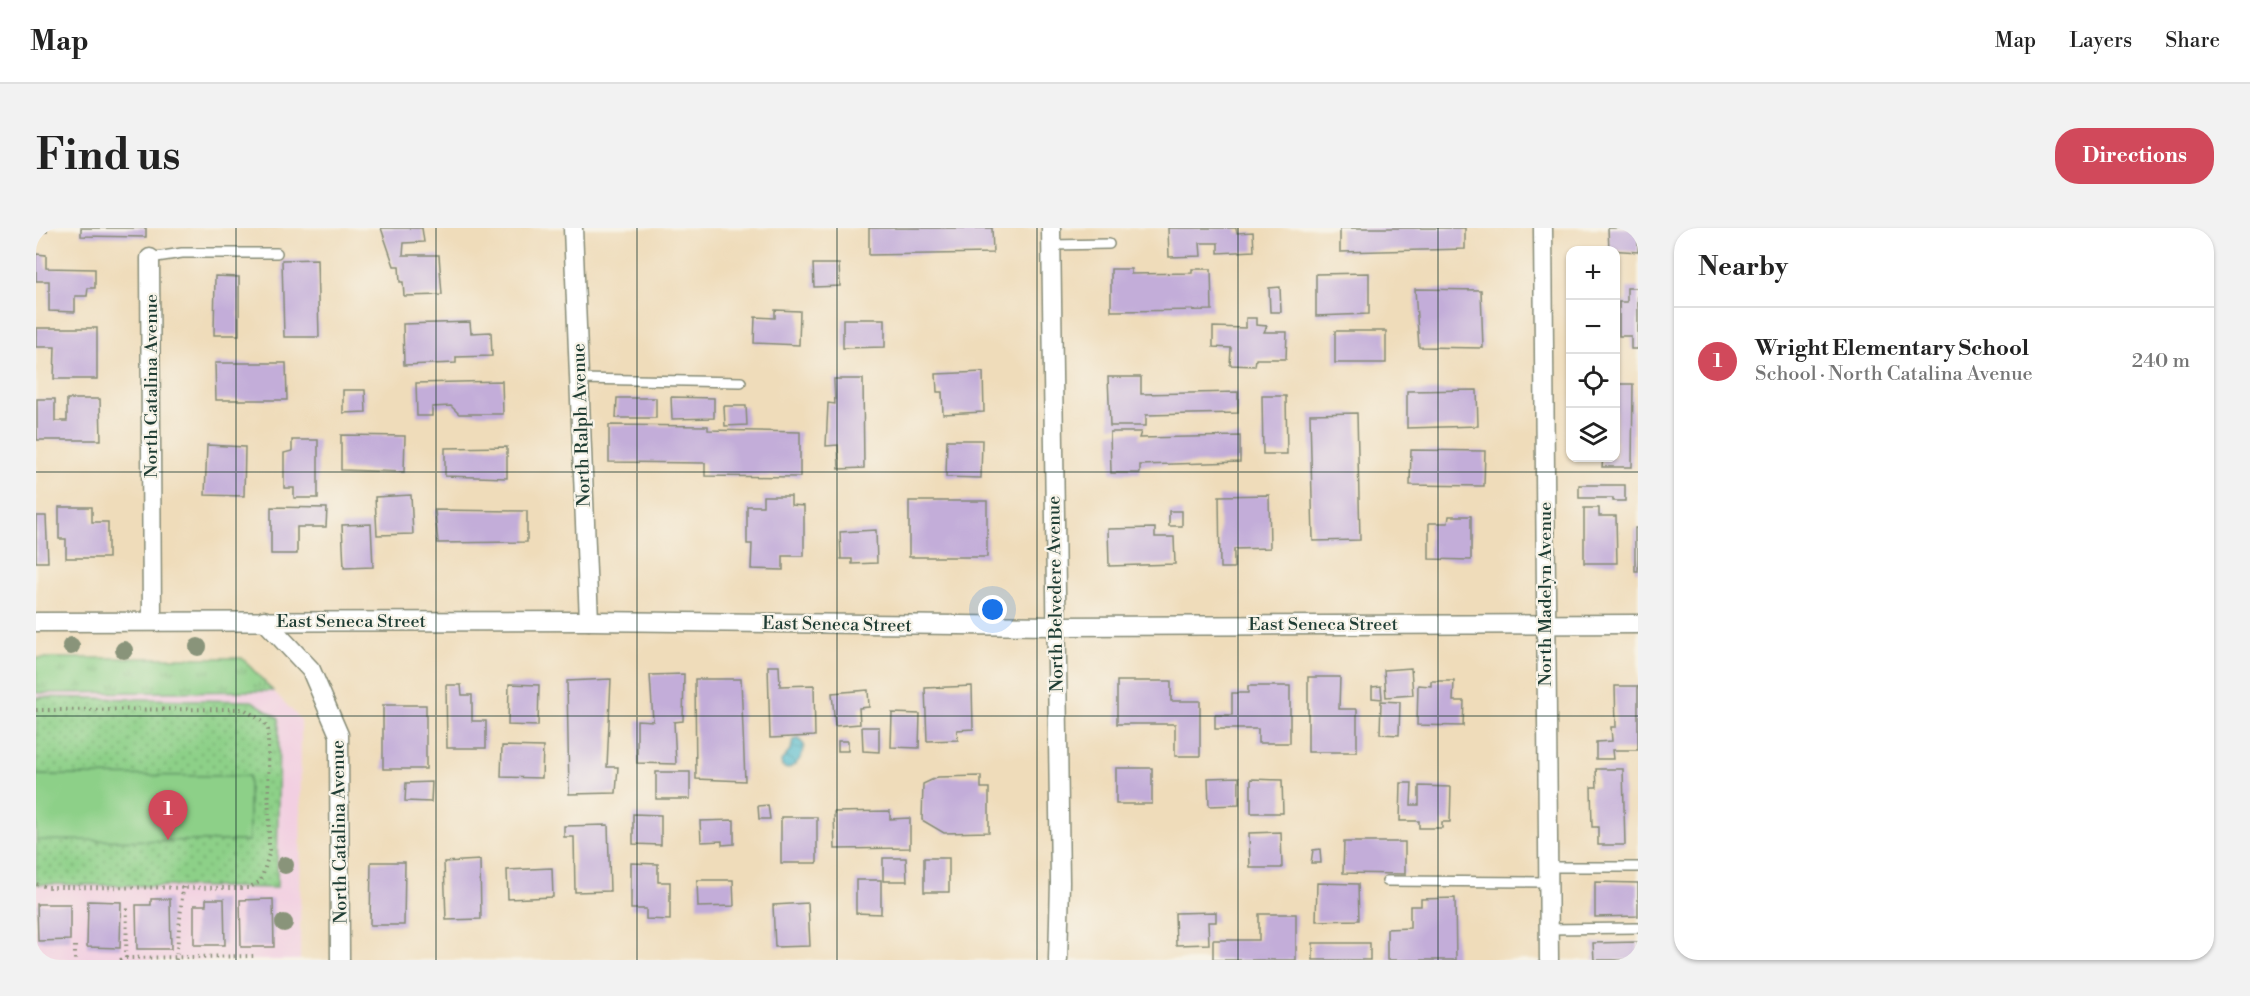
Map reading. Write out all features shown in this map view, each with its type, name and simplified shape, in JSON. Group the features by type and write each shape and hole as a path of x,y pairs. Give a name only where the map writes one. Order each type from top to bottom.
{"street":[{"name":"North Ralph Avenue","path":"573,228 589,621"},
{"name":"North Madelyn Avenue","path":"1543,228 1549,960"},
{"name":"North Belvedere Avenue","path":"1051,236 1060,882 1058,960"},
{"name":"North Catalina Avenue","path":"150,258 152,621"},
{"name":"North Catalina Avenue","path":"264,620 311,670 339,735 340,960"},
{"name":"East Seneca Street","path":"36,622 589,621 1056,626 1638,624"}],"lane":[{"path":"1051,236 1109,244"},
{"path":"150,258 182,253 277,253"},
{"path":"579,379 741,382"},
{"path":"1387,881 1547,874 1638,867"},
{"path":"1548,929 1638,928"}],"path":[{"path":"36,710 244,709 265,723 268,730 269,854 261,881 248,888 48,887 36,884"},
{"path":"176,959 183,887"},
{"path":"126,958 127,905"},
{"path":"75,946 75,960"},
{"path":"120,960 126,958 254,957"}],"shaded area":[{"path":"36,658 242,658 301,720 300,960 36,960"}],"green space":[{"path":"36,658 242,658 273,691 36,693"},
{"path":"36,697 252,701 279,718 277,888 36,884"},
{"path":"36,775 249,776 249,841 36,840"}],"water":[{"path":"799,739 804,745 799,760 787,769 782,767 781,761 791,750 793,740"}],"building":[{"path":"36,228 47,228 47,232 36,232"},
{"path":"81,228 146,228 146,237 81,236"},
{"path":"381,228 422,228 424,242 404,243 403,255 439,255 442,295 404,296 399,266 394,266"},
{"path":"869,228 992,228 993,253 869,255"},
{"path":"1168,228 1236,228 1237,233 1253,232 1254,251 1218,253 1218,243 1200,243 1201,256 1169,257"},
{"path":"1340,228 1465,228 1465,249 1340,252"},
{"path":"1608,228 1638,228 1638,252 1620,251 1620,246 1609,246"},
{"path":"36,254 46,255 46,268 95,269 95,288 88,288 87,296 75,296 75,312 49,311 49,281 36,281"},
{"path":"317,259 319,337 284,337 282,260"},
{"path":"813,264 839,264 840,286 814,287"},
{"path":"1111,269 1131,269 1131,274 1192,273 1192,269 1211,269 1212,310 1111,311"},
{"path":"1369,273 1369,314 1316,316 1316,274"},
{"path":"215,276 239,277 239,335 214,335"},
{"path":"1280,287 1281,312 1270,312 1269,288"},
{"path":"1627,288 1638,288 1638,349 1631,349 1631,336 1620,336 1620,302 1627,302"},
{"path":"1415,289 1481,290 1483,348 1419,347"},
{"path":"775,310 800,311 799,345 754,343 755,317 775,318"},
{"path":"1246,318 1256,318 1256,325 1267,326 1264,332 1287,332 1286,359 1256,359 1255,366 1230,365 1231,348 1213,347 1213,327 1246,328"},
{"path":"843,319 885,319 885,347 843,348"},
{"path":"470,322 471,333 491,332 492,356 456,357 456,363 404,365 403,324"},
{"path":"36,328 97,328 97,379 54,379 55,347 36,347"},
{"path":"1335,331 1386,331 1386,363 1335,363"},
{"path":"215,363 286,363 287,400 216,400"},
{"path":"983,372 984,412 943,414 942,392 937,392 936,374"},
{"path":"1108,377 1141,377 1141,394 1238,392 1238,413 1146,415 1146,426 1110,426"},
{"path":"834,379 863,379 864,468 839,469 838,445 826,446 828,403 835,404"},
{"path":"502,381 503,414 459,414 451,406 432,407 432,416 417,416 416,383"},
{"path":"1620,384 1633,384 1632,467 1602,467 1603,462 1620,462"},
{"path":"343,390 365,390 366,412 343,413"},
{"path":"1477,390 1478,426 1407,428 1407,391"},
{"path":"1262,396 1286,396 1287,454 1263,454"},
{"path":"671,397 714,398 714,418 672,419"},
{"path":"617,398 656,398 656,418 616,418"},
{"path":"37,399 55,399 55,421 67,421 67,399 100,399 101,440 37,440"},
{"path":"724,406 746,406 747,425 725,426"},
{"path":"1357,413 1360,540 1313,541 1310,414"},
{"path":"609,425 708,426 708,430 800,432 800,477 705,476 705,463 609,462"},
{"path":"1110,432 1141,432 1139,438 1240,436 1240,462 1140,465 1140,473 1111,473"},
{"path":"341,435 405,436 404,472 341,470"},
{"path":"292,440 318,440 318,498 294,498 294,488 284,488 284,453 292,451"},
{"path":"947,440 982,440 981,478 946,477"},
{"path":"207,445 245,447 244,496 205,495"},
{"path":"507,447 507,478 445,476 445,448"},
{"path":"1411,450 1485,451 1484,486 1410,485"},
{"path":"1579,485 1625,485 1625,501 1613,501 1613,498 1579,498"},
{"path":"411,495 413,534 377,535 375,497"},
{"path":"1269,495 1270,548 1234,549 1234,568 1220,568 1219,496"},
{"path":"763,496 791,496 791,505 804,506 804,556 783,556 783,570 751,569 752,544 747,544 747,506 763,506"},
{"path":"909,501 987,501 987,557 909,557"},
{"path":"59,507 92,507 92,522 108,522 108,558 66,558 66,539 59,539"},
{"path":"271,507 327,508 326,527 297,527 297,554 271,554"},
{"path":"1584,508 1599,508 1599,516 1616,516 1617,563 1584,563"},
{"path":"435,510 527,511 527,542 438,543"},
{"path":"1169,511 1182,511 1182,526 1169,526"},
{"path":"36,516 46,516 48,562 36,562"},
{"path":"1449,516 1471,516 1471,560 1429,559 1429,523 1448,523"},
{"path":"371,524 373,567 344,568 342,525"},
{"path":"1155,528 1155,537 1174,537 1175,564 1109,566 1108,529"},
{"path":"1635,528 1638,528 1638,571 1635,571"},
{"path":"876,530 877,563 852,564 852,559 841,559 840,532"},
{"path":"768,666 779,666 780,686 814,685 815,736 770,738"},
{"path":"1411,668 1413,695 1386,697 1384,670"},
{"path":"684,674 683,721 674,722 676,764 637,763 637,720 653,721 650,675"},
{"path":"1308,677 1340,677 1339,709 1357,709 1357,752 1308,752"},
{"path":"611,679 607,767 618,767 616,793 569,794 567,681"},
{"path":"695,679 741,679 745,781 696,779"},
{"path":"1117,681 1171,681 1171,701 1200,701 1200,756 1175,756 1175,724 1117,724"},
{"path":"1431,681 1454,681 1453,701 1464,701 1463,726 1417,725 1418,685 1431,686"},
{"path":"509,684 539,685 538,726 508,725"},
{"path":"446,685 461,685 462,695 472,695 472,721 486,721 486,748 447,748"},
{"path":"972,686 973,729 957,730 958,740 927,741 925,688"},
{"path":"1248,686 1290,686 1290,743 1258,743 1258,729 1215,729 1215,715 1232,715 1232,693 1248,693"},
{"path":"1381,686 1382,699 1372,698 1372,687"},
{"path":"1615,686 1638,686 1638,750 1613,750 1614,759 1596,759 1596,742 1612,741 1611,727 1616,727"},
{"path":"868,690 869,707 859,708 860,724 835,726 832,693"},
{"path":"1381,701 1400,702 1399,735 1380,734"},
{"path":"383,705 426,705 426,769 383,769"},
{"path":"892,713 920,714 919,748 891,747"},
{"path":"862,727 879,727 879,752 863,751"},
{"path":"838,741 848,741 848,751 838,751"},
{"path":"502,746 543,747 542,778 501,777"},
{"path":"1116,768 1152,768 1152,804 1116,804"},
{"path":"1596,769 1623,769 1625,845 1598,845 1598,827 1592,827 1591,787 1597,787"},
{"path":"656,772 690,772 690,799 656,799"},
{"path":"981,776 981,788 989,788 989,832 944,833 922,820 923,784 938,777"},
{"path":"1239,777 1239,805 1209,806 1208,778"},
{"path":"1251,779 1282,780 1283,813 1251,813"},
{"path":"432,782 431,802 405,801 406,783"},
{"path":"1401,783 1412,783 1411,805 1419,805 1419,786 1451,787 1450,822 1442,822 1442,828 1419,828 1419,821 1400,821"},
{"path":"768,805 770,819 759,819 758,806"},
{"path":"890,811 890,819 910,818 910,848 835,849 834,812"},
{"path":"633,814 661,815 661,845 633,844"},
{"path":"781,817 817,817 817,863 781,863"},
{"path":"734,820 734,844 722,845 722,841 701,842 700,821"},
{"path":"608,825 610,891 575,892 574,837 564,837 564,826"},
{"path":"1281,832 1282,868 1250,868 1249,833"},
{"path":"1344,842 1405,842 1405,874 1343,873"},
{"path":"1320,849 1321,863 1311,863 1313,850"},
{"path":"883,858 906,858 907,881 883,881"},
{"path":"924,858 949,858 949,892 924,892"},
{"path":"480,860 481,919 446,920 444,862"},
{"path":"371,862 405,862 404,925 370,925"},
{"path":"631,863 658,864 658,882 670,882 670,920 646,919 646,909 631,909"},
{"path":"552,868 553,897 508,899 507,870"},
{"path":"697,880 733,880 734,906 698,907"},
{"path":"856,880 881,880 881,914 856,913"},
{"path":"1595,882 1638,883 1638,916 1595,917"},
{"path":"1317,883 1358,884 1359,920 1316,921"},
{"path":"1455,898 1456,960 1387,960 1387,929 1410,928 1410,906 1421,906 1421,899"},
{"path":"151,899 170,899 171,949 137,949 136,905 151,905"},
{"path":"206,899 224,899 225,945 194,945 194,905 206,905"},
{"path":"273,899 274,947 241,947 240,900"},
{"path":"88,901 121,902 120,948 87,947"},
{"path":"808,903 810,946 775,947 773,905"},
{"path":"37,904 70,904 70,940 38,941"},
{"path":"1216,912 1216,922 1208,922 1209,944 1176,945 1175,913"},
{"path":"1259,914 1296,914 1296,960 1213,960 1213,940 1259,940"},
{"path":"1638,942 1638,960 1594,960 1593,943"},
{"path":"1313,943 1370,943 1370,960 1313,960"}],"place":[{"name":"Wright Elementary School","path":"168,840"}]}
